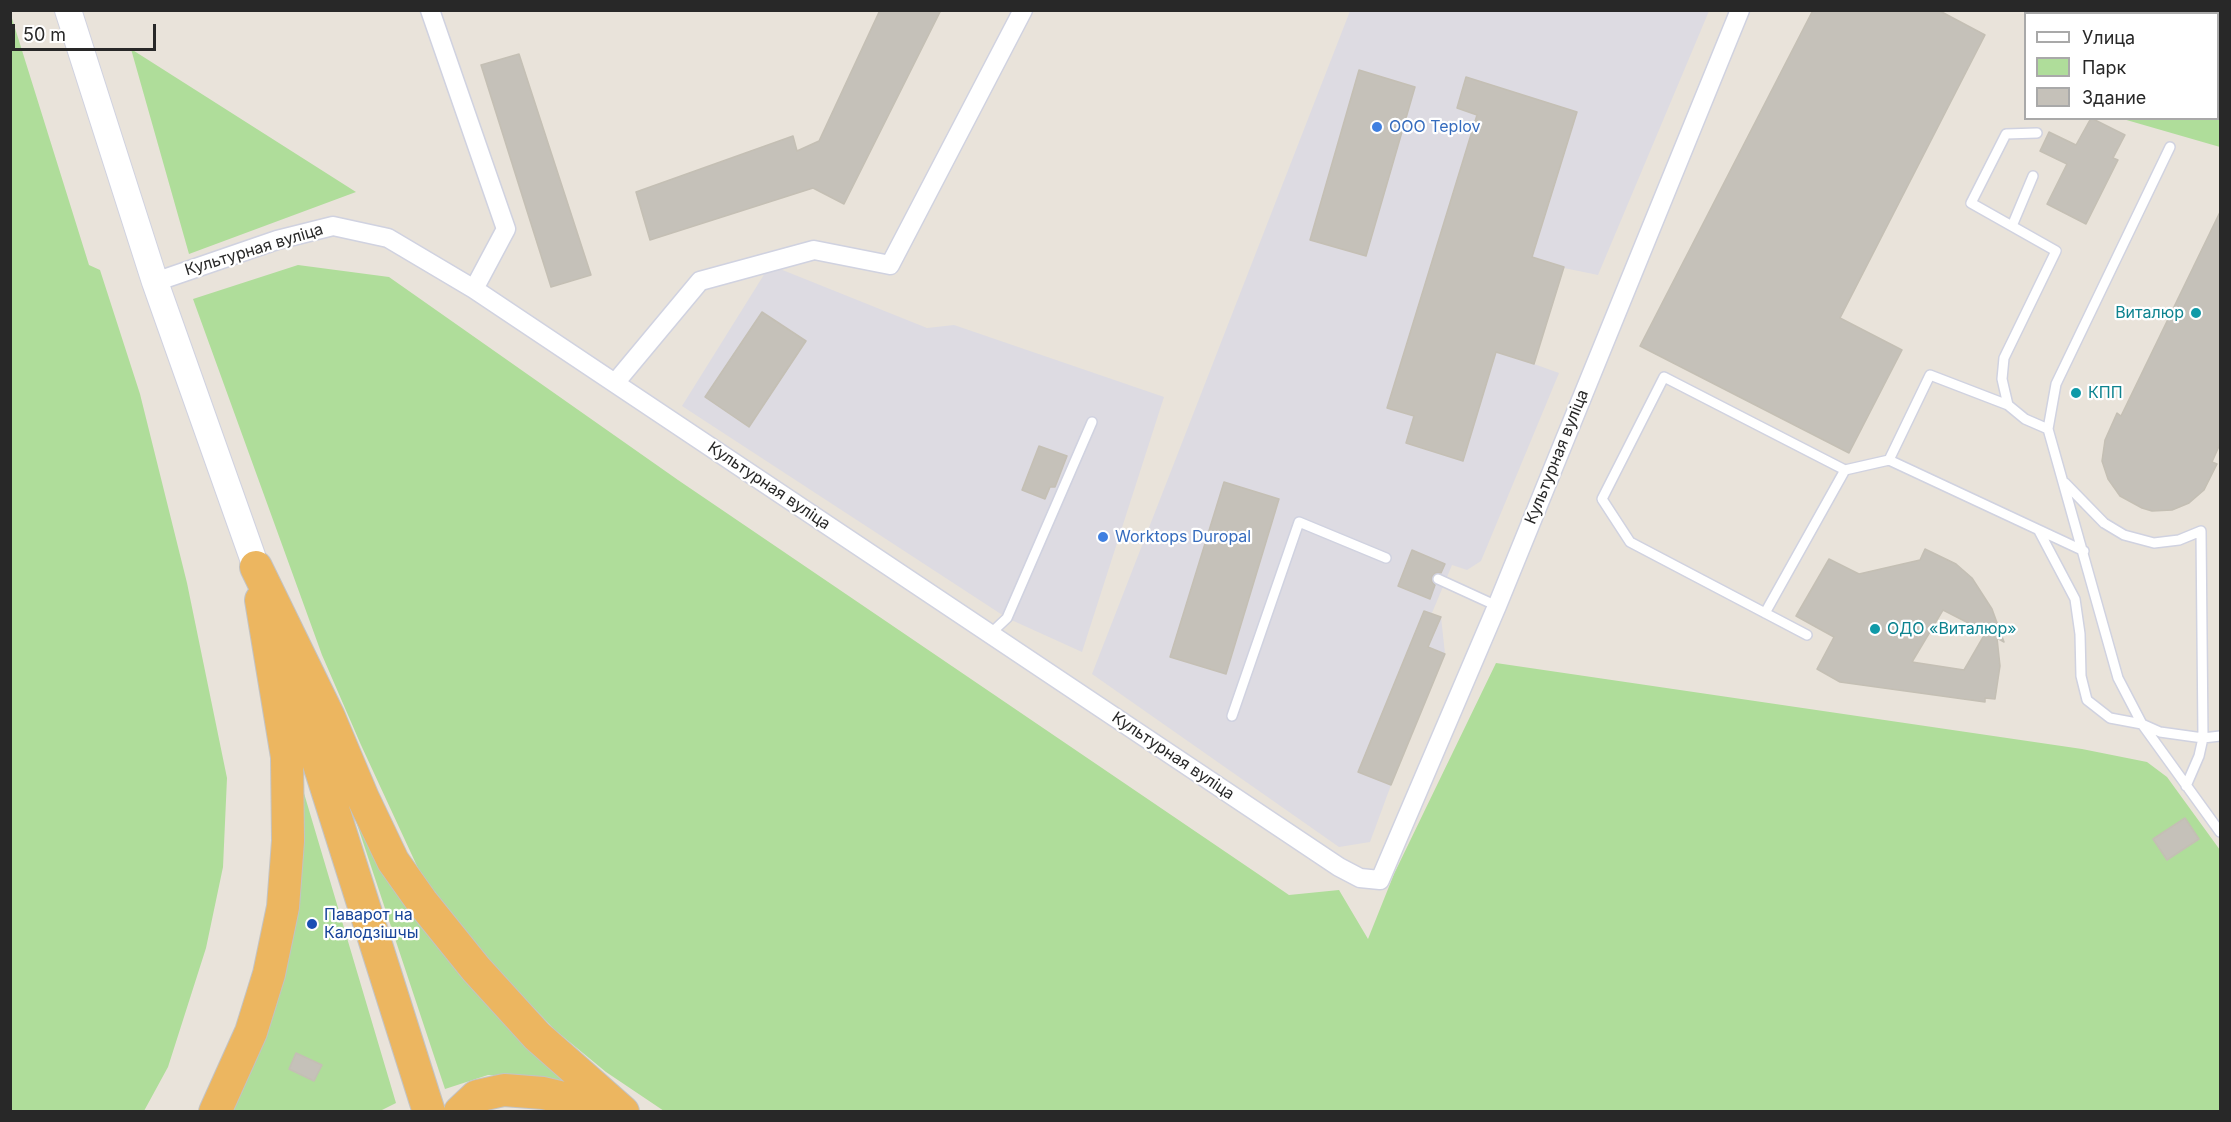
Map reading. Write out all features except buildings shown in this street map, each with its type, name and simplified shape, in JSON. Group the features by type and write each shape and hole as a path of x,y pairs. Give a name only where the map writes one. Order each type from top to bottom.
{"highway":[{"path":"215,1112 251,1032 269,974 283,907 288,841 287,757 256,567"},
{"path":"256,567 429,1112"},
{"path":"256,567 329,717 363,798 393,861 422,902 476,969 537,1036 623,1112"},
{"path":"460,1112 477,1096 504,1090 543,1093 589,1104 607,1112"}],"main road":[{"path":"68,10 155,282 256,567"}],"street":[{"path":"430,10 506,229 474,289"},
{"path":"615,383 700,281 814,250 890,265 1023,10"},
{"name":"Культурная вуліца","path":"155,282 277,240 333,226 388,238 474,289 1339,867 1360,878 1380,880 1497,606 1740,10"}],"lane":[{"path":"2008,405 2002,379 2004,358 2056,251 1971,203 2006,134 2037,133"},
{"path":"2170,147 2056,384 2048,429 2084,550 2118,678 2142,724 2220,832"},
{"path":"2012,226 2033,176"},
{"path":"1889,460 1930,375 2008,405 2025,419 2048,429"},
{"path":"1807,635 1630,542 1602,499 1664,377 1845,470 1889,460 2084,550"},
{"path":"990,634 1007,618 1092,422"},
{"path":"1765,613 1845,470"},
{"path":"2061,479 2104,523 2124,535 2154,543 2179,540 2201,531 2203,738 2199,756 2186,786"},
{"path":"1232,716 1299,522 1386,558"},
{"path":"2039,531 2075,599 2080,634 2081,675 2087,700 2110,718 2142,724 2160,732 2203,738 2220,736"},
{"path":"1438,579 1497,606"}],"shaded area":[{"path":"1350,11 1709,11 1598,275 1564,268 1534,364 1559,373 1481,561 1467,570 1452,565 1432,613 1441,617 1445,654 1370,842 1339,847 1092,674"},
{"path":"770,265 927,328 954,325 1164,397 1082,652 1007,618 682,406"}],"green space":[{"path":"2220,11 2220,147 2126,120 2219,120 2219,12 2061,12"},
{"path":"10,12 89,265 100,270 140,394 187,583 227,778 223,867 206,948 168,1067 144,1111 11,1111"},
{"path":"131,49 356,192 189,254"},
{"path":"298,265 389,277 678,480 1289,895 1339,890 1368,939 1394,874 1496,663 2082,749 2147,762 2167,777 2220,850 2220,1111 664,1111 606,1072 555,1030 506,979 423,879 322,655 193,299"},
{"path":"298,773 396,1103 380,1111 228,1112"},
{"path":"347,794 583,1091 535,1078 488,1075 445,1089"}],"place":[{"name":"OOO Teplov","path":"1377,127"},
{"name":"Виталюр","path":"2196,313"},
{"name":"КПП","path":"2076,393"},
{"name":"Worktops Duropal","path":"1103,537"},
{"name":"ОДО «Виталюр»","path":"1875,629"},
{"name":"Паварот на Калодзішчы","path":"312,924"}]}
